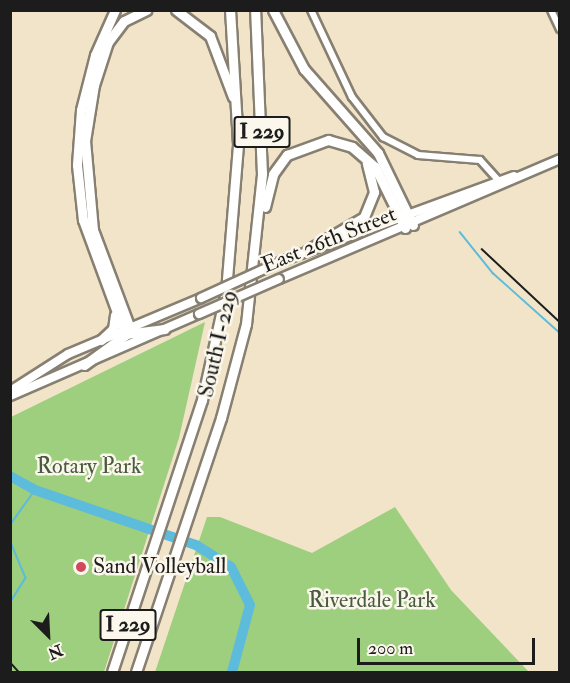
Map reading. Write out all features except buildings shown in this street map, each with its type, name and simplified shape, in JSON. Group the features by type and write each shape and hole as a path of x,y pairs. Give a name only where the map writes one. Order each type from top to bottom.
{"highway":[{"path":"115,10 85,91 77,157 87,236 113,307 128,330"},
{"path":"128,330 93,230 85,141 90,103 108,42 124,21 147,10"},
{"path":"176,10 201,26 220,55 233,98 238,144"},
{"name":"South I-229","path":"112,672 174,488 220,325 233,244 238,144 230,10"},
{"name":"South I-229","path":"136,672 242,345 255,253 262,174 255,10"},
{"path":"273,10 304,69 378,153 409,226"},
{"path":"255,253 273,174 287,155 321,140 359,151 380,174 404,215"},
{"path":"308,250 350,229 367,213 374,182 359,151"},
{"path":"101,340 113,330 113,307"},
{"path":"84,365 128,330 165,329"}],"main road":[{"name":"East 26th Street","path":"10,396 560,159"},
{"name":"East 26th Street","path":"10,391 101,340 282,261 404,215 501,183"}],"street":[{"path":"311,10 352,97 383,137 418,155 480,160 501,183"},
{"path":"551,10 560,29"}],"green space":[{"name":"Rotary Park","path":"205,322 179,438 104,672 11,672 11,417"},
{"name":"Riverdale Park","path":"395,507 451,590 529,672 155,672 207,517 220,517 312,553"}],"waterway":[{"path":"460,232 493,273 560,333"},
{"path":"10,476 35,490 196,545 231,567 250,605 232,672"},
{"path":"10,525 35,490"},
{"path":"10,540 26,578 10,604"}],"railway":[{"path":"482,249 560,322"},
{"path":"10,662 19,672"}],"place":[{"name":"Sand Volleyball","path":"81,567"}]}
